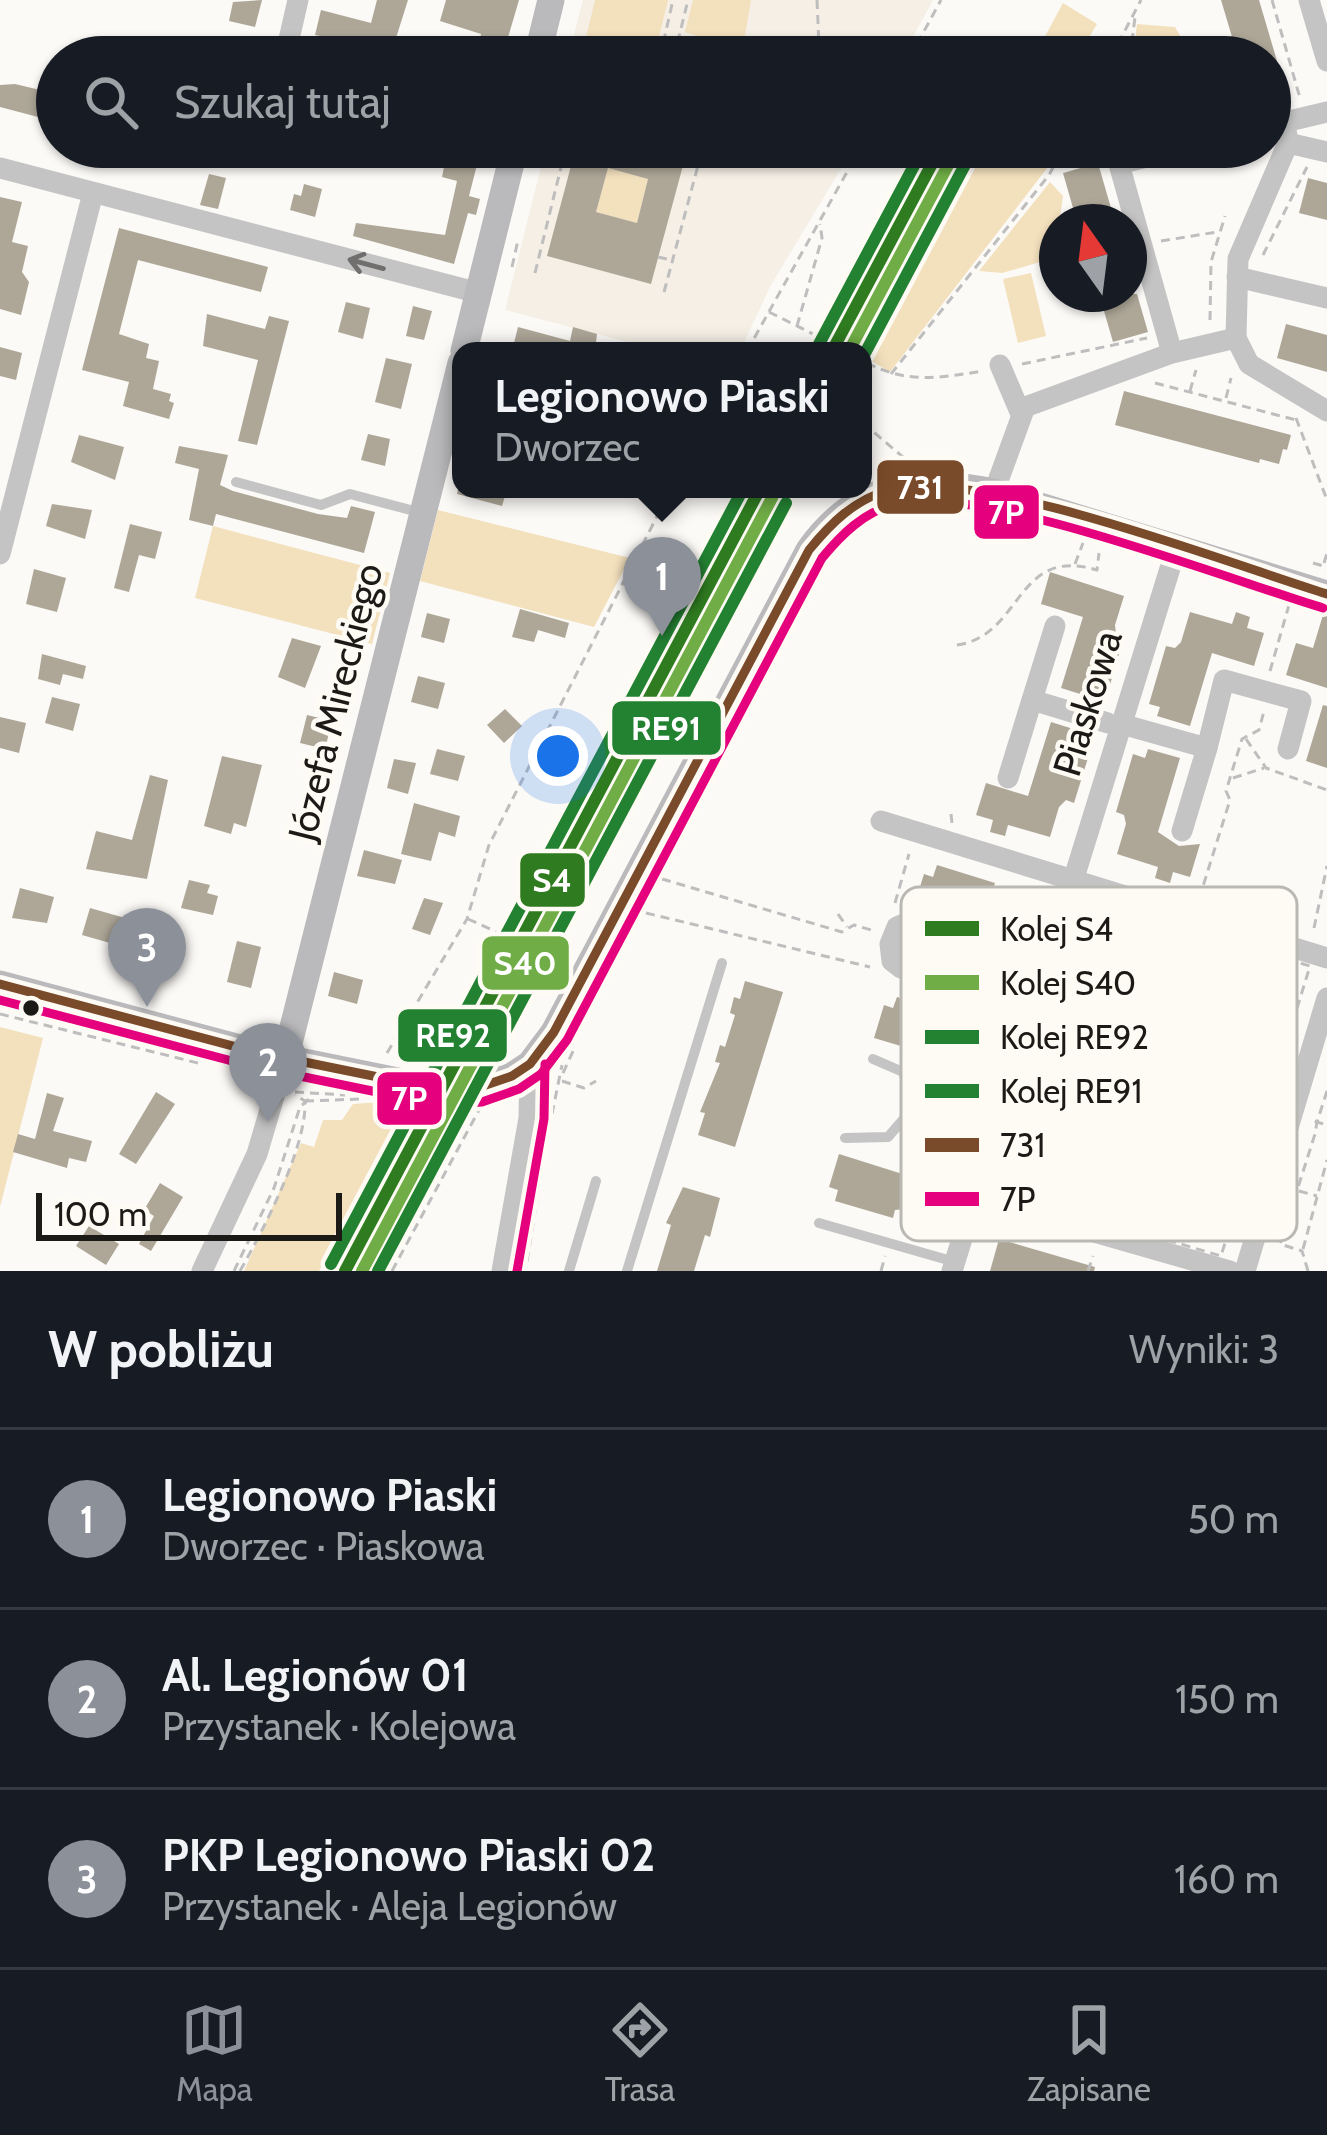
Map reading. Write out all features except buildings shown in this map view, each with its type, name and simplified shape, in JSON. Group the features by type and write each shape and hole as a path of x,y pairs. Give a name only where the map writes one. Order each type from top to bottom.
{"street":[{"path":"289,36 298,0"},
{"path":"542,36 551,0"},
{"path":"1309,0 1327,62"},
{"path":"1295,123 1319,155"},
{"path":"466,342 510,168"},
{"path":"1120,168 1172,353"},
{"path":"1275,168 1241,246 1248,274 1236,338 1258,372 1327,411"},
{"path":"0,169 479,293"},
{"path":"0,554 93,193"},
{"path":"1248,274 1327,298"},
{"path":"1020,412 1172,353 1236,338"},
{"path":"994,492 1020,412 1000,364"},
{"name":"Józefa Mireckiego","path":"285,1059 452,399"},
{"path":"872,497 912,483 938,481 994,492 1076,525 1327,594"},
{"path":"0,985 285,1059 442,1090 496,1083 530,1064 635,907 822,531 870,498"},
{"name":"Piaskowa","path":"1071,887 1176,549"},
{"path":"1008,778 1055,626"},
{"path":"1182,831 1224,680 1301,701 1288,749"},
{"path":"1032,700 1108,723"},
{"name":"Piaskowa","path":"1132,727 1207,748"},
{"path":"880,821 1096,887"},
{"path":"901,928 890,956 901,968"},
{"path":"1297,949 1327,958"},
{"path":"1297,1098 1327,998"},
{"path":"202,1271 257,1154 285,1059"},
{"path":"502,1271 529,1118 530,1064"},
{"path":"1126,1241 1230,1271"},
{"path":"1245,1271 1254,1241"}],"lane":[{"path":"236,482 321,505 347,494 423,513"},
{"path":"627,1271 722,963"},
{"path":"873,1059 901,1071"},
{"path":"845,1138 888,1137 901,1122"},
{"path":"569,1271 596,1181"},
{"path":"819,1223 954,1266"}],"path":[{"path":"679,36 688,0"},
{"path":"817,0 819,36"},
{"path":"921,36 940,0"},
{"path":"1122,36 1141,0"},
{"path":"1272,0 1279,36"},
{"path":"665,36 672,3 685,10"},
{"path":"1133,36 1136,10"},
{"path":"1248,274 1319,155"},
{"path":"535,273 561,168"},
{"path":"664,292 697,168"},
{"path":"752,342 849,168"},
{"path":"890,375 1053,168"},
{"path":"1203,336 1210,320 1209,274 1226,216"},
{"path":"797,326 822,238 819,222"},
{"path":"1147,244 1219,232"},
{"path":"658,257 672,261"},
{"path":"769,313 829,342"},
{"path":"1190,391 1200,358"},
{"path":"1225,400 1234,367"},
{"path":"1146,385 1158,382 1296,420"},
{"path":"1292,407 1327,500"},
{"path":"380,1066 467,919 489,845 666,498"},
{"path":"574,957 533,959 503,944 737,498"},
{"path":"1075,563 1086,535 1076,525"},
{"path":"957,645 979,642 1047,568 1075,563 1097,570 1101,539"},
{"path":"1298,559 1327,567"},
{"path":"1203,887 1230,800 1226,791 1242,740 1258,730 1291,598"},
{"path":"1230,778 1266,768"},
{"path":"653,876 842,932 854,925 897,929 892,914 912,844"},
{"path":"662,879 635,907 874,968"},
{"path":"838,914 848,928"},
{"path":"467,919 508,937"},
{"path":"1297,962 1310,966 1297,1008"},
{"path":"0,1014 215,1068"},
{"path":"577,1043 560,1080 584,1088 596,1081"},
{"path":"392,1271 496,1083"},
{"path":"1317,1196 1297,1191 1327,1091"},
{"path":"234,1271 274,1188 300,1106 312,1096"},
{"path":"1317,1122 1327,1125"},
{"path":"1308,1271 1302,1251 1327,1160"},
{"path":"1170,1241 1221,1256 1226,1241"},
{"path":"1281,1241 1302,1251"},
{"path":"1088,1271 1096,1245"}],"shaded area":[{"path":"583,0 933,0 913,36 574,36"},
{"path":"595,0 668,0 659,36 586,36"},
{"path":"693,0 751,0 745,36 685,32"},
{"path":"1063,3 1097,24 1090,36 1045,36"},
{"path":"1137,24 1175,27 1180,36 1136,36"},
{"path":"541,168 841,168 771,285 744,342 628,342 505,310"},
{"path":"608,168 648,179 637,223 596,212"},
{"path":"973,168 1047,168 890,372 872,361 872,352"},
{"path":"1050,182 1063,196 1062,204 1039,204 1039,262 1002,273 979,271"},
{"path":"1031,273 1046,336 1018,343 1003,279"},
{"path":"438,510 630,558 594,627 420,581"},
{"path":"213,526 390,573 372,644 195,598"},
{"path":"0,1027 43,1038 0,1207"},
{"path":"396,1101 407,1106 319,1271 244,1271 301,1143 314,1147 323,1120 342,1120 353,1104"}],"rail line":[{"name":"RE92","path":"820,342 913,168"},
{"name":"S4","path":"837,342 930,168"},
{"name":"S40","path":"854,342 947,168"},
{"name":"RE91","path":"871,342 963,168"},
{"name":"RE92","path":"331,1264 738,498"},
{"name":"S4","path":"345,1271 755,498"},
{"name":"S40","path":"362,1271 772,498"},
{"name":"RE91","path":"378,1271 786,503"}],"transit line":[{"name":"731","path":"872,497 889,490 929,486 1041,504 1327,594"},
{"name":"731","path":"0,984 255,1052 442,1090 480,1087 512,1076 530,1064 554,1032 809,550 835,522 870,498"},
{"name":"7P","path":"0,1000 251,1066 440,1105 482,1102 519,1089 541,1074 567,1040 822,558 872,513 894,504 932,501 983,507 1105,537 1323,608"},
{"name":"7P","path":"517,1271 544,1119 545,1064"}],"place":[{"name":"Legionowo Piaski","path":"662,636"},
{"name":"PKP Legionowo Piaski 02","path":"147,1007"},
{"name":"Al. Legionów 01","path":"268,1122"}]}
